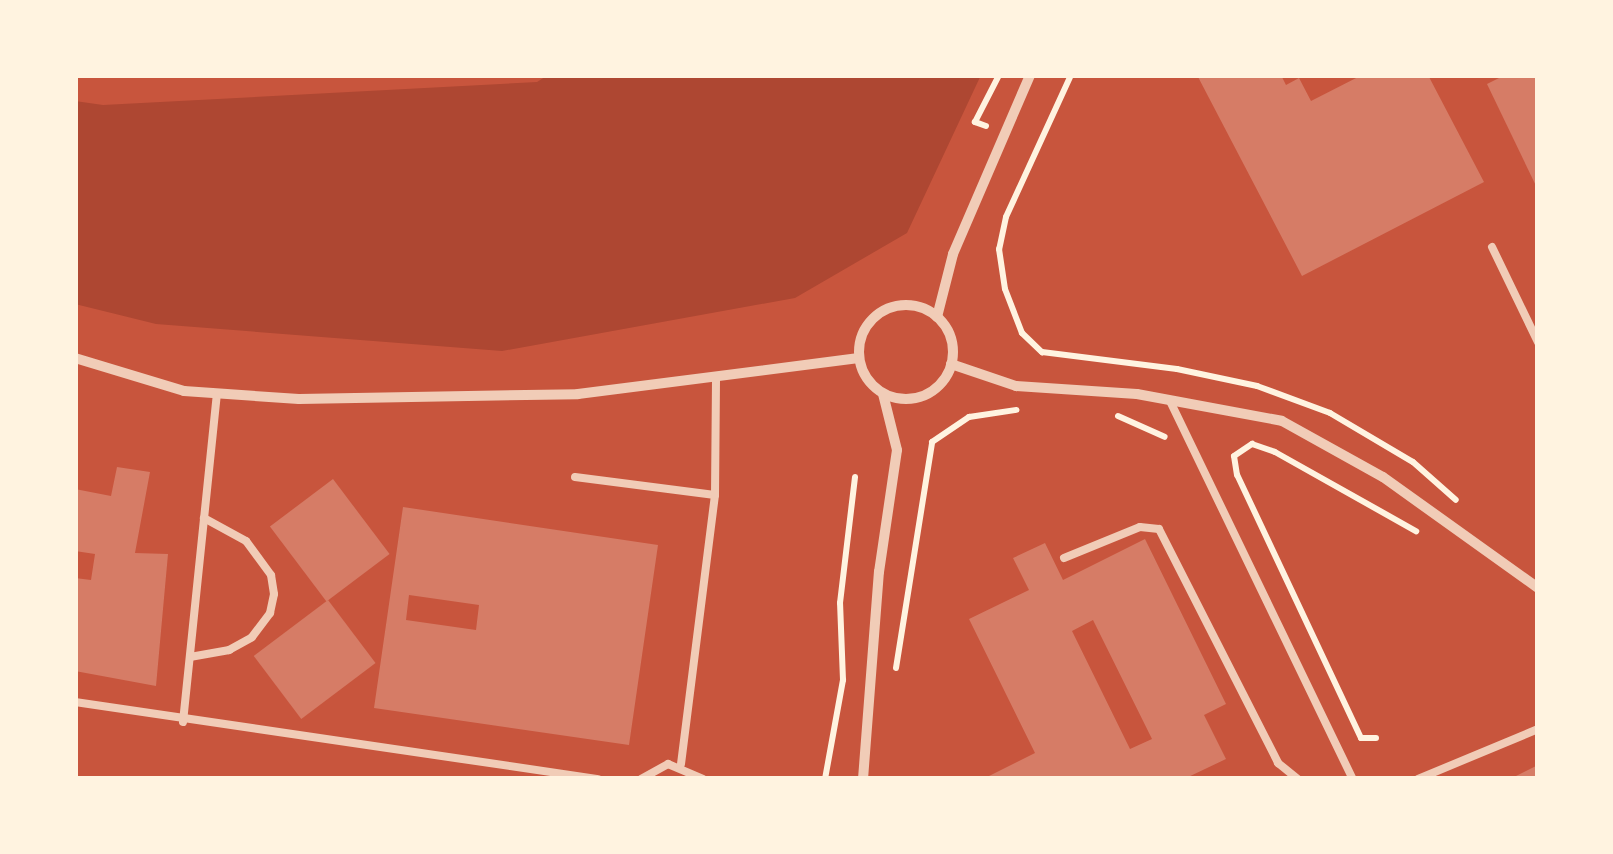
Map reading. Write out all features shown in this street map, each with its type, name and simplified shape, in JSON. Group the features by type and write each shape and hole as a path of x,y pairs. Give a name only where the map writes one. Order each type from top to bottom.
{"street":[{"path":"937,317 953,254 1030,75"},
{"path":"863,779 870,682 897,450 883,394 859,358 866,326 876,314 908,304 937,317 951,338 951,364 924,395 883,394"},
{"path":"75,358 184,391 299,400 578,394 859,358"},
{"path":"951,364 1016,386 1170,400 1282,421 1382,477 1538,588"}],"lane":[{"path":"1492,247 1538,342"},
{"path":"681,764 715,495 716,379"},
{"path":"183,722 217,394"},
{"path":"1170,400 1351,779"},
{"path":"575,478 715,495"},
{"path":"190,657 229,650 252,637 264,625 274,594 272,575 246,540 204,518"},
{"path":"1064,558 1140,527 1159,530 1278,764 1298,779"},
{"path":"75,702 183,722 598,779"},
{"path":"1418,779 1538,729"},
{"path":"642,779 656,767 681,764 704,779"}],"path":[{"path":"1071,75 1006,218 999,250 1005,290 1022,332 1042,352 1178,369 1330,412 1413,462 1467,509"},
{"path":"843,680 894,685 932,442 969,417 1028,411"},
{"path":"1100,415 1146,424 1175,450"},
{"path":"1376,738 1361,738 1237,475 1234,456 1252,444 1275,452 1384,509 1430,541"},
{"path":"825,779 843,680 840,603 855,478"}],"shaded area":[{"path":"548,75 981,75 907,233 795,298 502,351 156,324 75,304 75,101 103,105 537,82"}],"building":[{"path":"1197,75 1281,75 1286,85 1299,78 1311,101 1362,75 1428,75 1484,182 1302,276"},
{"path":"1505,75 1538,75 1538,190 1487,84"},
{"path":"117,467 150,472 135,553 168,554 156,686 75,671 75,578 91,580 95,554 75,551 75,489 111,496"},
{"path":"333,479 390,554 326,602 270,527"},
{"path":"403,507 658,545 629,745 374,708","holes":["409,595 479,605 476,630 406,620"]},
{"path":"1145,539 1226,704 1204,715 1226,759 1184,779 983,779 1035,753 969,619 1029,590 1013,558 1045,543 1063,580","holes":["1093,620 1152,739 1130,749 1072,631"]},
{"path":"328,600 376,663 301,719 254,656"},
{"path":"1538,765 1538,779 1510,779"}]}
